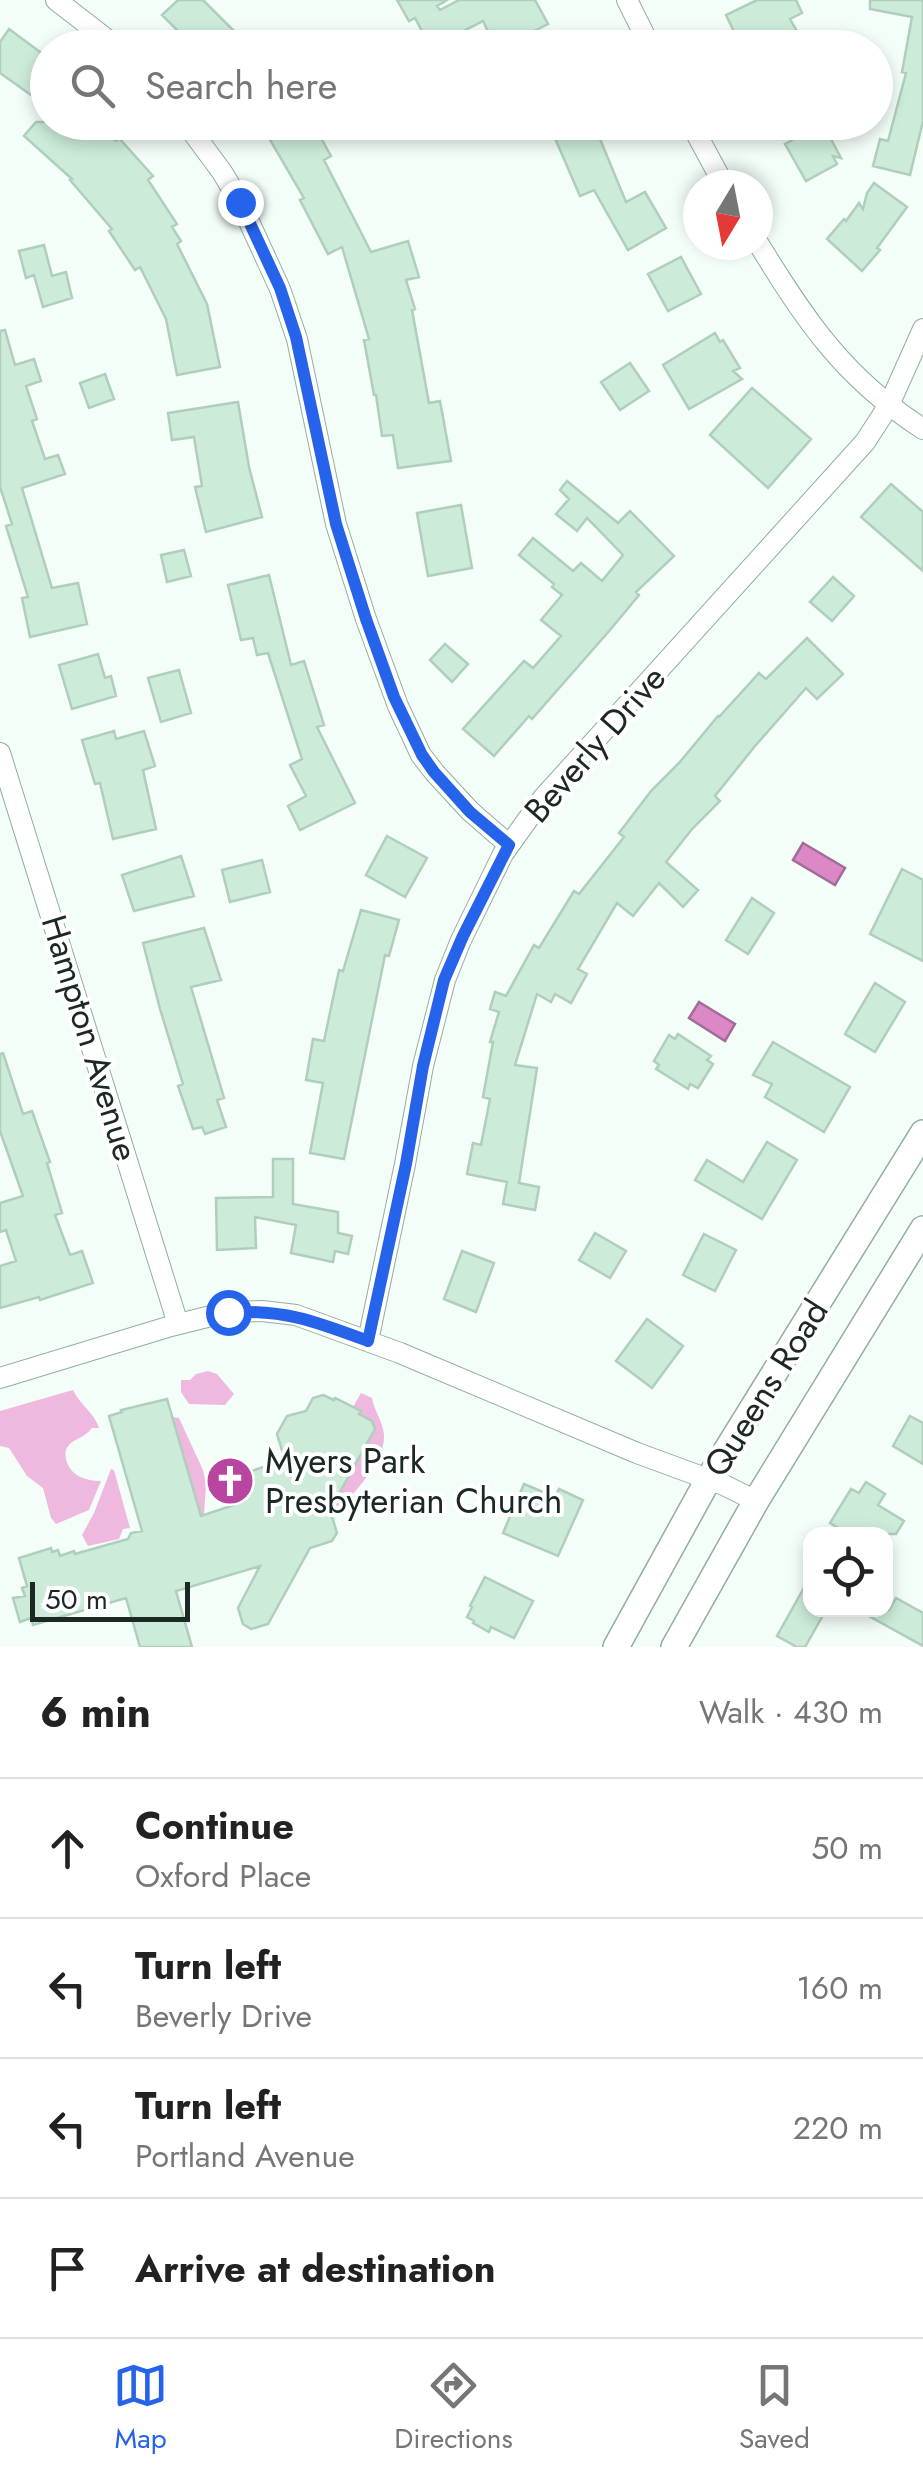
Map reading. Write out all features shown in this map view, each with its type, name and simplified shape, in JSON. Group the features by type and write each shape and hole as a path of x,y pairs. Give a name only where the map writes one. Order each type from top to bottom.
{"street":[{"path":"56,0 95,30"},
{"path":"627,0 642,30"},
{"path":"198,140 240,202 280,288 297,340 336,524 398,706 434,772 470,812 509,845"},
{"path":"700,140 716,170"},
{"path":"769,260 829,350 889,405 923,429"},
{"name":"Beverly Drive","path":"368,1341 444,980 509,845 543,798 865,442 889,405 923,329"},
{"name":"Hampton Avenue","path":"0,754 178,1324"},
{"name":"Queens Road","path":"616,1647 708,1480 923,1133"},
{"name":"Queens Road","path":"674,1647 756,1501 923,1229"},
{"path":"0,1378 228,1312 296,1315 756,1501"}],"shaded area":[{"path":"803,843 845,868 835,885 793,860"},
{"path":"699,1002 735,1024 725,1041 689,1018"},
{"path":"208,1371 217,1374 234,1394 225,1405 189,1404 181,1392 181,1380"},
{"path":"73,1390 99,1428 92,1428 71,1443 66,1459 79,1476 101,1481 89,1510 56,1524 43,1488 27,1476 9,1448 0,1446 0,1411"},
{"path":"361,1393 372,1398 384,1431 383,1446 365,1479 332,1515 325,1512 334,1503 375,1429 372,1421 353,1407"},
{"path":"173,1417 179,1418 203,1470 206,1485 201,1516"},
{"path":"111,1469 130,1528 123,1529 119,1539 88,1546 82,1535"}],"building":[{"path":"178,0 203,0 233,30 177,30 162,15"},
{"path":"397,0 447,0 437,6 440,10 459,0 535,0 548,24 536,30 487,30 483,21 466,30 421,30 415,18 409,21"},
{"path":"757,0 796,0 802,13 790,19 796,30 733,30 726,15"},
{"path":"870,0 923,0 923,121 910,175 873,166 880,140 893,140 912,17 870,9"},
{"path":"9,29 30,45 30,94 0,73 0,42"},
{"path":"30,129 30,140 121,140 153,176 148,180 177,224 172,227 181,241 177,244 207,304 220,367 177,375 166,319 140,267 135,270 109,231 112,229 72,179 24,136"},
{"path":"270,140 322,140 331,156 324,160 371,252 408,241 419,277 406,280 415,309 412,310 429,403 440,401 451,461 398,468 393,435 382,436 364,340 369,339 342,247 328,254 300,200 304,198"},
{"path":"556,140 600,140 626,202 645,192 666,228 628,250 594,190 580,196"},
{"path":"793,140 831,140 841,158 833,156 837,164 806,181 785,144"},
{"path":"874,183 907,207 862,271 827,239 859,203 863,209"},
{"path":"44,245 52,276 66,272 72,298 43,307 34,275 26,278 19,251"},
{"path":"681,257 701,294 668,311 648,274"},
{"path":"5,330 15,365 34,359 41,381 26,386 37,419 32,421 45,459 58,455 65,474 22,488 52,588 78,583 87,624 30,637 22,598 28,597 6,526 12,524 0,487 0,331"},
{"path":"715,333 740,368 733,371 742,379 689,409 663,365"},
{"path":"630,363 649,391 620,410 601,382"},
{"path":"105,374 114,399 89,408 80,383"},
{"path":"752,388 811,439 768,488 710,435"},
{"path":"238,402 262,517 206,532 195,487 202,486 194,437 172,440 168,413"},
{"path":"567,481 618,523 630,511 674,556 636,592 639,595 610,630 494,756 463,729 524,661 533,668 561,636 541,620 562,595 519,555 533,538 573,571 581,563 602,581 623,555 587,518 577,531 556,514 569,499 560,490"},
{"path":"891,484 923,512 923,571 861,517"},
{"path":"461,505 472,568 428,576 417,513"},
{"path":"184,550 191,576 167,582 161,555"},
{"path":"269,575 291,665 304,661 324,725 317,727 355,803 300,830 288,806 306,796 290,765 302,759 268,653 257,655 253,638 241,640 228,585"},
{"path":"833,577 854,596 832,621 810,602"},
{"path":"807,638 843,674 817,699 806,688 715,796 720,801 666,862 698,890 683,907 659,883 633,916 617,903 578,969 587,974 571,1003 555,994 551,1002 537,994 515,1065 537,1068 519,1183 539,1187 535,1210 503,1204 507,1182 467,1174 473,1143 481,1145 490,1099 483,1097 490,1042 499,1012 490,1009 495,992 506,996 534,945 539,948 574,891 579,894 624,837 619,833 651,791 759,673 766,679"},
{"path":"445,644 468,664 452,682 430,660"},
{"path":"98,654 105,678 111,676 116,696 72,709 59,665"},
{"path":"179,670 191,713 161,722 148,678"},
{"path":"114,731 116,739 144,731 155,766 143,770 156,829 113,839 100,783 95,784 82,740"},
{"path":"387,836 427,858 405,897 366,875"},
{"path":"181,856 194,896 134,911 122,875"},
{"path":"262,860 270,892 230,902 222,870"},
{"path":"902,869 923,880 923,961 870,934"},
{"path":"752,898 774,913 748,954 726,940"},
{"path":"361,910 399,920 389,956 385,955 344,1159 310,1153 323,1083 306,1080 313,1039 324,1041 339,970 343,971"},
{"path":"204,928 221,980 191,987 224,1098 217,1100 226,1127 205,1134 202,1127 193,1129 178,1086 183,1084 143,943"},
{"path":"875,983 905,1002 875,1052 845,1034"},
{"path":"678,1034 711,1056 707,1060 713,1064 698,1088 690,1084 688,1089 656,1069 659,1065 654,1061 669,1035 675,1039"},
{"path":"773,1042 850,1087 824,1132 765,1097 772,1084 753,1075"},
{"path":"3,1053 23,1114 32,1111 50,1162 47,1163 62,1213 55,1215 70,1255 82,1251 93,1283 0,1308 0,1266 16,1261 6,1230 0,1232 0,1203 23,1196 0,1131"},
{"path":"767,1142 797,1160 762,1219 695,1180 707,1160 743,1182"},
{"path":"273,1159 293,1159 293,1204 338,1212 338,1233 352,1236 348,1254 335,1251 333,1262 291,1253 296,1225 255,1217 256,1248 217,1250 216,1198 273,1197"},
{"path":"595,1233 626,1251 610,1278 579,1260"},
{"path":"704,1234 736,1250 715,1291 683,1275"},
{"path":"462,1251 494,1263 476,1312 444,1299"},
{"path":"647,1319 683,1346 652,1388 616,1361"},
{"path":"323,1395 361,1411 359,1414 372,1421 375,1429 330,1510 337,1533 332,1541 310,1548 268,1624 251,1629 243,1624 238,1608 260,1566 176,1591 192,1647 140,1647 126,1598 33,1625 31,1618 20,1622 13,1598 25,1596 22,1588 27,1586 19,1558 51,1548 52,1552 58,1550 60,1556 74,1551 75,1554 128,1539 131,1533 142,1531 109,1416 167,1399 201,1516 234,1505 228,1489 236,1476 285,1460 277,1434 287,1416 306,1411 313,1398"},
{"path":"910,1416 923,1423 923,1464 893,1446"},
{"path":"866,1482 885,1494 878,1505 904,1521 896,1534 893,1527 837,1527 830,1523 851,1489 859,1493"},
{"path":"524,1484 555,1497 559,1489 583,1500 558,1556 503,1533"},
{"path":"485,1577 533,1601 514,1638 491,1627 489,1632 467,1617"},
{"path":"803,1590 803,1617 822,1617 805,1647 777,1636"},
{"path":"896,1598 923,1613 923,1646 871,1617 893,1617"}],"place":[{"name":"Myers Park Presbyterian Church","path":"230,1481"}],"route":[{"path":"228,1312 296,1315 368,1341 444,980 509,845 470,812 434,772 394,697 336,524 296,337 280,288 240,202"}]}
